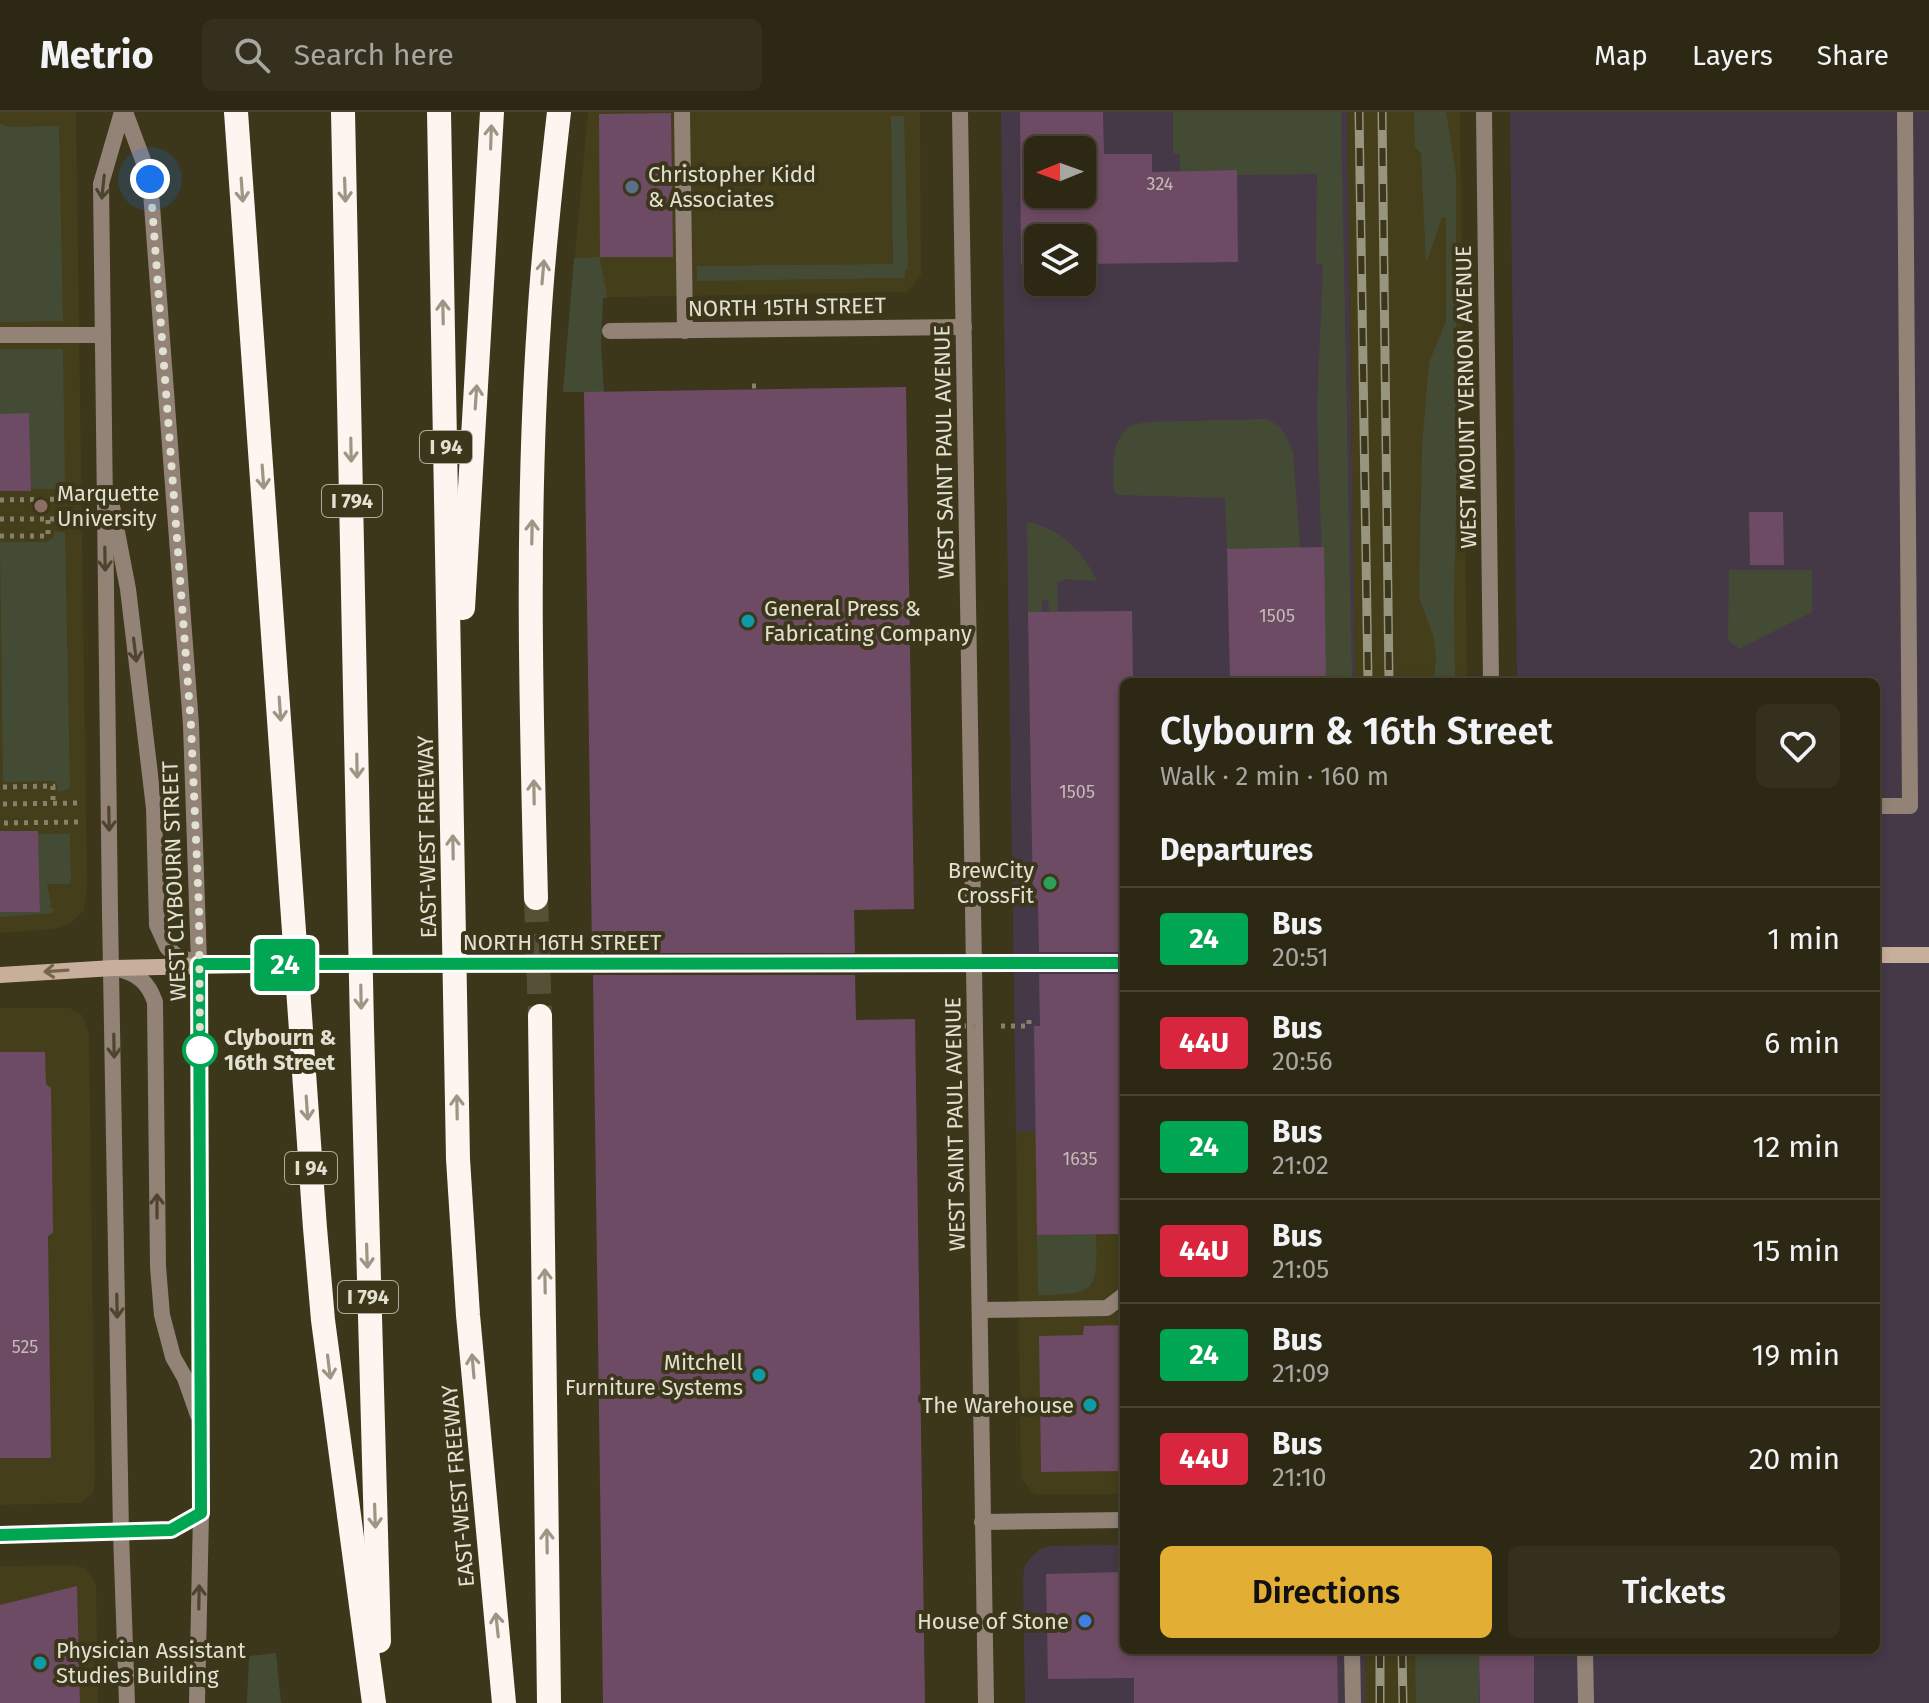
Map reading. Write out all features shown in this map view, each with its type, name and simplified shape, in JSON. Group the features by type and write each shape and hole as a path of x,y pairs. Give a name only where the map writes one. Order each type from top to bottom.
{"highway":[{"name":"I 94","path":"236,112 315,1228 323,1320 374,1703"},
{"name":"I 794","path":"343,112 366,1208 382,1703"},
{"name":"EAST-WEST FREEWAY","path":"439,112 458,1159 468,1315 504,1703"},
{"path":"452,782 492,112"},
{"path":"536,898 531,603 534,440 539,324 559,112"},
{"path":"540,1016 549,1703"}],"main road":[{"path":"1880,955 1929,955"},
{"name":"NORTH 16TH STREET","path":"0,975 199,964 1120,963"},
{"name":"WEST CLYBOURN STREET","path":"199,964 201,1513"},
{"path":"0,1535 171,1530 201,1513"}],"street":[{"name":"WEST CLYBOURN STREET","path":"123,112 101,184 121,1533 127,1703"},
{"name":"WEST CLYBOURN STREET","path":"123,112 150,179 191,725 199,964"},
{"path":"682,112 685,331"},
{"name":"WEST SAINT PAUL AVENUE","path":"960,112 986,1703"},
{"name":"WEST MOUNT VERNON AVENUE","path":"1484,112 1491,678"},
{"path":"1880,806 1910,806 1905,112"},
{"name":"NORTH 15TH STREET","path":"610,331 964,327"},
{"path":"0,335 102,335"},
{"path":"103,462 128,589 154,808 157,925 160,937 175,955 199,964"},
{"path":"113,968 142,979 150,988 155,1002 157,1253 162,1315 173,1357 189,1387 199,1417"},
{"path":"981,1310 1107,1308 1120,1298"},
{"name":"WEST CLYBOURN STREET","path":"197,1703 201,1513"},
{"path":"982,1522 1120,1520"},
{"path":"1352,1654 1353,1703"},
{"path":"1585,1654 1586,1703"}],"path":[{"path":"752,386 760,386"},
{"path":"0,500 73,499"},
{"path":"0,519 74,519"},
{"path":"0,536 48,536 48,519"},
{"path":"3,787 53,786 53,803"},
{"path":"3,804 77,803"},
{"path":"4,823 78,822"},
{"path":"994,901 1028,901 1028,906"},
{"path":"953,1015 953,1026 1029,1026 1029,1020"}],"shaded area":[{"name":"Marquette University","path":"0,112 76,112 87,887 84,910 71,923 54,929 0,933"},
{"path":"588,112 920,112 921,275 907,292 571,298"},
{"path":"1001,112 1347,112 1355,678 1120,678 1120,1130 1016,1132"},
{"path":"1347,112 1460,112 1467,678 1355,678"},
{"path":"1510,112 1929,112 1929,1703 1416,1703 1415,1654 1880,1654 1880,678 1517,678"},
{"path":"0,1008 70,1008 82,1015 89,1035 95,1478 93,1493 80,1503 0,1505"},
{"path":"1120,1130 1120,1494 1034,1494 1021,1478 1016,1132"},
{"name":"House of Stone","path":"1120,1545 1120,1654 1365,1654 1365,1703 1025,1703 1024,1568 1040,1549 1049,1546"},
{"name":"Physician Assistant Studies Building","path":"75,1565 86,1569 96,1584 98,1703 0,1703 0,1566"},
{"path":"1365,1654 1464,1654 1465,1703 1365,1703"}],"green space":[{"path":"1173,112 1341,112 1352,678 1326,678 1317,411 1323,265 1316,263 1317,174 1237,175 1237,170 1180,171 1180,154 1173,153"},
{"path":"1414,112 1446,112 1456,174 1456,351 1459,378 1455,678 1434,678 1433,635 1419,597 1422,446 1429,363 1446,321 1446,217 1442,217 1426,264 1421,153 1415,147"},
{"path":"891,116 904,116 908,269 905,269 905,278 697,281 697,266 893,264"},
{"path":"0,124 9,127 59,126 63,321 0,322"},
{"path":"600,257 607,298 603,298 601,344 604,392 563,392 574,258"},
{"path":"0,349 63,349 65,489 31,489 29,414 0,414"},
{"path":"1266,419 1280,428 1293,452 1300,548 1227,549 1225,498 1119,495 1114,492 1113,466 1118,440 1131,426 1149,422"},
{"path":"1027,522 1060,535 1069,542 1085,560 1097,581 1065,579 1057,583 1058,612 1049,612 1048,600 1042,601 1042,612 1028,612"},
{"path":"54,531 65,533 70,789 58,792 57,784 53,781 3,782 0,542 47,542 54,537"},
{"path":"1729,570 1812,570 1812,612 1739,649 1728,640"},
{"path":"38,834 70,834 71,882 47,884 49,908 53,908 53,913 0,917 0,912 40,911"},
{"path":"1096,1234 1096,1268 1089,1286 1071,1293 1038,1295 1037,1235"},
{"path":"276,1653 281,1703 247,1703 249,1656"},
{"path":"1415,1654 1479,1654 1479,1703 1416,1703"}],"building":[{"path":"1020,112 1103,112 1104,154 1152,154 1152,172 1237,170 1238,262 1096,264 1096,224 1024,224 1024,265 1021,265"},
{"path":"671,113 673,257 600,257 599,114"},
{"name":"General Press & Fabricating Company","path":"906,387 914,909 854,910 855,953 592,953 584,392"},
{"path":"29,413 31,491 0,491 0,414"},
{"path":"1749,512 1783,512 1784,565 1750,565"},
{"path":"1324,547 1326,678 1230,678 1227,549"},
{"path":"1132,611 1133,678 1120,678 1120,952 1039,952 1038,904 1033,904 1028,612"},
{"path":"0,831 38,831 40,912 0,912"},
{"path":"1039,974 1120,974 1120,1234 1037,1235 1034,1026 1040,1026"},
{"name":"Mitchell Furniture Systems","path":"593,975 855,975 856,1020 915,1019 925,1703 603,1703"},
{"path":"0,1052 45,1052 46,1084 51,1088 53,1233 48,1236 51,1458 0,1458"},
{"path":"1120,1325 1120,1471 1041,1472 1039,1336 1083,1335 1084,1326"},
{"name":"House of Stone","path":"1120,1572 1120,1654 1337,1654 1338,1703 1134,1703 1134,1678 1048,1679 1046,1574"},
{"name":"Physician Assistant Studies Building","path":"77,1586 80,1703 0,1703 0,1605"},
{"path":"1479,1654 1534,1654 1534,1703 1480,1703"}],"tunnel":[{"path":"536,898 540,1016"}],"railway":[{"path":"1359,112 1368,678"},
{"path":"1382,112 1389,678"},
{"path":"1380,1654 1380,1703"},
{"path":"1402,1654 1403,1703"}],"bus line":[{"name":"24","path":"0,1535 171,1530 201,1513 199,964 1120,963"}],"place":[{"name":"Christopher Kidd & Associates","path":"632,187"},
{"name":"Marquette University","path":"41,506"},
{"name":"General Press & Fabricating Company","path":"748,621"},
{"name":"BrewCity CrossFit","path":"1050,883"},
{"name":"Clybourn & 16th Street","path":"200,1050"},
{"name":"Mitchell Furniture Systems","path":"759,1375"},
{"name":"The Warehouse","path":"1090,1405"},
{"name":"House of Stone","path":"1085,1621"},
{"name":"Physician Assistant Studies Building","path":"40,1663"}],"route":[{"path":"150,179 191,725 199,909 200,1050"}]}
